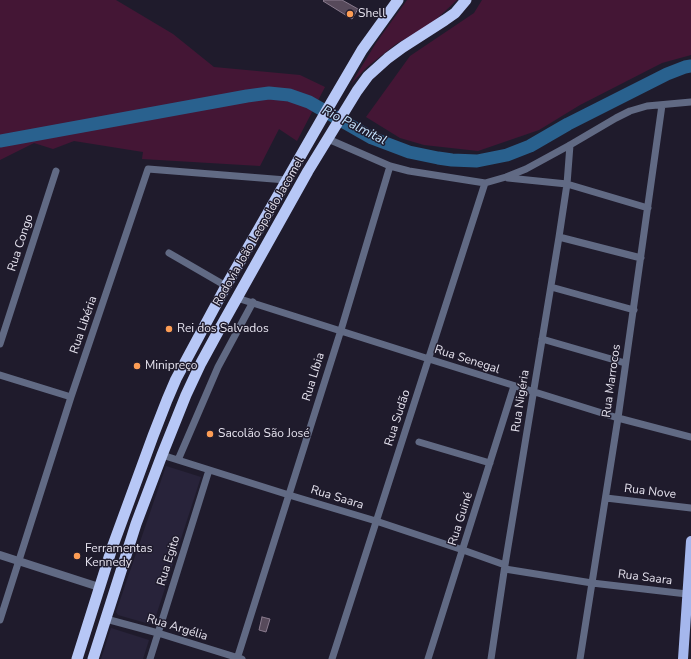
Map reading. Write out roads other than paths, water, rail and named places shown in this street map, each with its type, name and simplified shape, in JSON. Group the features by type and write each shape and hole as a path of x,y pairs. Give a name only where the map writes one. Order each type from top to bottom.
{"highway":[{"name":"Rodovia João Leopoldo Jacomel","path":"77,659 99,588 136,480 167,400 186,359 321,119 362,50 398,0"},
{"name":"Rodovia João Leopoldo Jacomel","path":"93,659 136,524 186,395 201,363 308,171 362,83 388,58 445,20 466,0"},
{"path":"99,588 104,595 106,604 106,619"}],"main road":[{"path":"683,659 691,541"}],"street":[{"path":"328,139 390,166 409,171 485,183 506,177 542,161 630,111 662,104 691,102"},
{"name":"Rua Marrocos","path":"580,659 634,310 662,104"},
{"name":"Rua Nigéria","path":"491,659 559,237 567,184 570,145"},
{"name":"Rua Líbia","path":"239,659 390,166"},
{"name":"Rua Libéria","path":"0,620 71,397 148,169 286,180"},
{"name":"Rua Congo","path":"0,344 56,171"},
{"path":"506,177 567,184 648,208"},
{"name":"Rua Sudão","path":"332,659 485,183"},
{"path":"559,237 641,258"},
{"path":"169,253 226,286"},
{"path":"551,287 634,310"},
{"name":"Rua Senegal","path":"237,298 618,418 691,437"},
{"path":"178,460 208,388 253,302"},
{"path":"542,339 626,363"},
{"path":"0,375 71,397"},
{"name":"Rua Guiné","path":"428,659 514,386"},
{"path":"419,442 490,463"},
{"name":"Rua Saara","path":"162,454 376,521 463,550 505,567 592,583 687,594"},
{"name":"Rua Egito","path":"150,659 210,470"},
{"name":"Rua Nove","path":"606,498 691,508"},
{"path":"0,556 99,588"},
{"name":"Rua Argélia","path":"106,619 158,633 239,659"}],"waterway":[{"name":"Rio Palmital","path":"0,141 269,93 289,95 309,102 372,138 409,152 452,160 477,161 507,155 530,146 568,124 667,74 691,66"}],"place":[{"name":"Shell","path":"350,14"},
{"name":"Rei dos Salvados","path":"169,329"},
{"name":"Minipreço","path":"137,366"},
{"name":"Sacolão São José","path":"210,434"},
{"name":"Ferramentas Kennedy","path":"77,556"}]}
